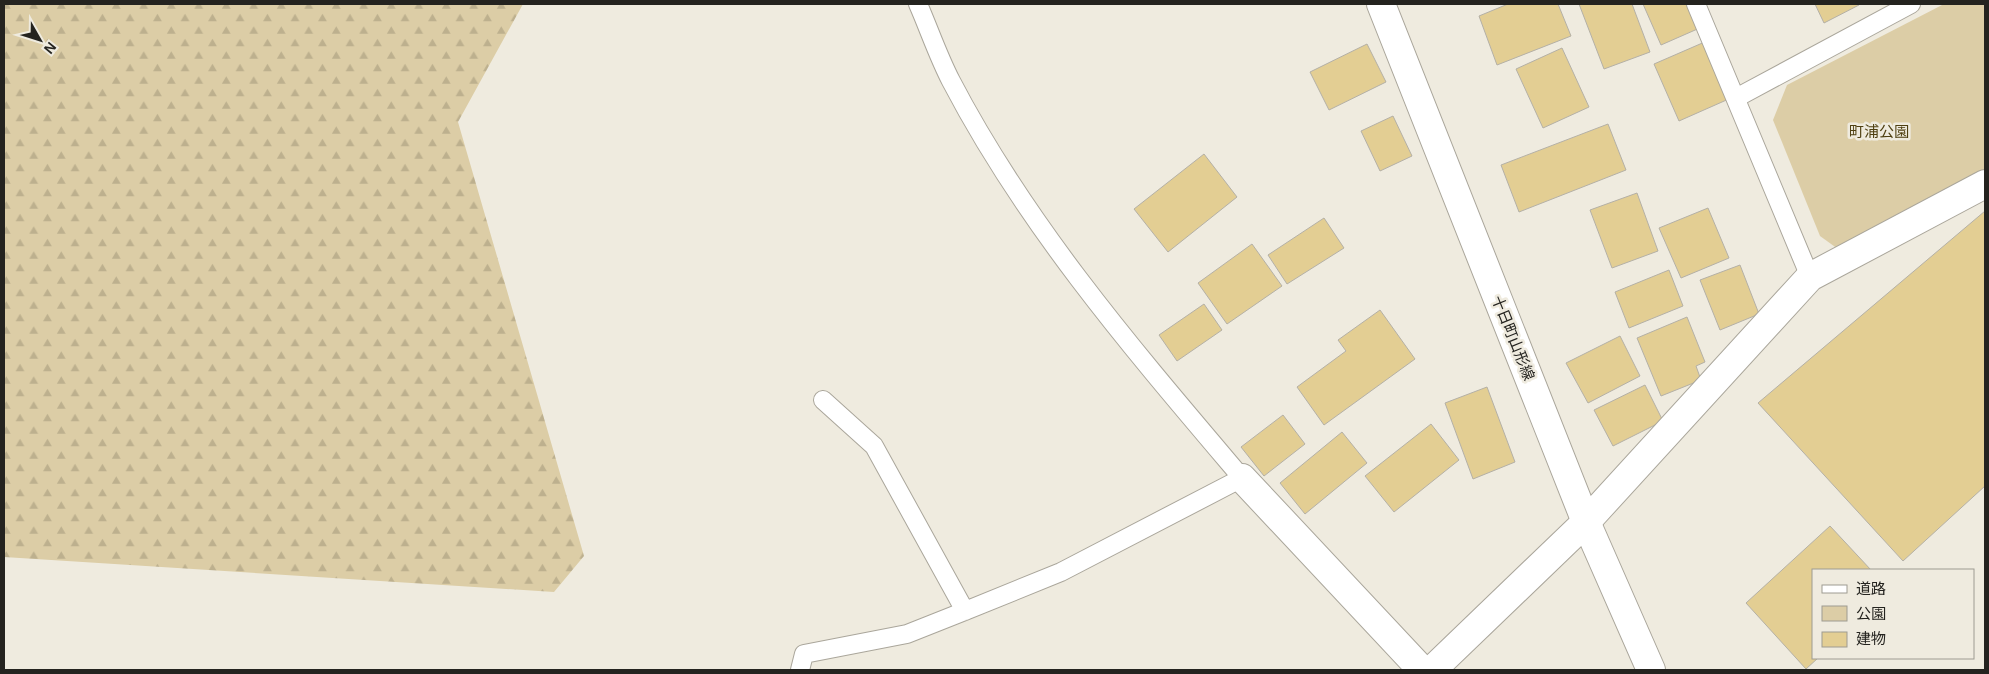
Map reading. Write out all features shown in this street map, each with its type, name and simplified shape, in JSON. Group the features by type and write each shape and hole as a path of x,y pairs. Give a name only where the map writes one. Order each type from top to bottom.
{"street":[{"name":"十日町山形線","path":"1380,4 1586,522 1651,670"},
{"path":"1432,670 1586,522 1810,277 1985,184"},
{"path":"1242,478 1422,670"}],"lane":[{"path":"800,670 804,654 907,634 1061,572 1242,478 1148,368 1054,246 1015,189 950,80 918,4"},
{"path":"1696,4 1810,277"},
{"path":"1736,98 1911,4"},
{"path":"823,400 874,446 965,611"}],"green space":[{"path":"4,4 523,4 458,122 584,556 554,592 4,557"},
{"name":"町浦公園","path":"1944,4 1985,4 1985,170 1838,249 1820,236 1773,120 1787,85"}],"building":[{"path":"1508,4 1558,4 1571,36 1497,65 1479,16"},
{"path":"1579,4 1632,4 1650,52 1604,69"},
{"path":"1643,4 1692,4 1702,27 1661,45"},
{"path":"1815,4 1859,4 1859,5 1824,23"},
{"path":"1707,41 1731,98 1679,121 1654,64"},
{"path":"1367,44 1386,82 1329,110 1310,72"},
{"path":"1562,48 1589,107 1543,128 1516,69"},
{"path":"1393,116 1412,156 1380,171 1361,131"},
{"path":"1608,124 1626,170 1519,212 1501,165"},
{"path":"1204,154 1237,197 1168,252 1134,209"},
{"path":"1637,193 1658,251 1612,268 1590,210"},
{"path":"1708,208 1729,258 1681,278 1659,228"},
{"path":"1985,211 1985,486 1903,561 1758,403"},
{"path":"1324,218 1344,248 1287,284 1268,255"},
{"path":"1252,244 1282,286 1227,324 1198,283"},
{"path":"1740,265 1759,314 1720,330 1700,280"},
{"path":"1669,270 1683,306 1629,328 1615,292"},
{"path":"1204,304 1222,330 1177,361 1159,335"},
{"path":"1380,310 1415,359 1324,425 1297,387 1346,351 1338,340"},
{"path":"1687,317 1705,362 1696,366 1701,380 1661,396 1637,338"},
{"path":"1620,336 1640,376 1588,403 1566,363"},
{"path":"1645,385 1663,421 1613,446 1594,410"},
{"path":"1487,387 1515,462 1473,479 1445,403"},
{"path":"1283,415 1305,444 1264,476 1241,447"},
{"path":"1431,424 1459,460 1394,512 1365,476"},
{"path":"1342,432 1367,463 1305,514 1280,483"},
{"path":"1830,526 1870,569 1812,569 1812,659 1817,659 1806,669 1746,603"}]}
